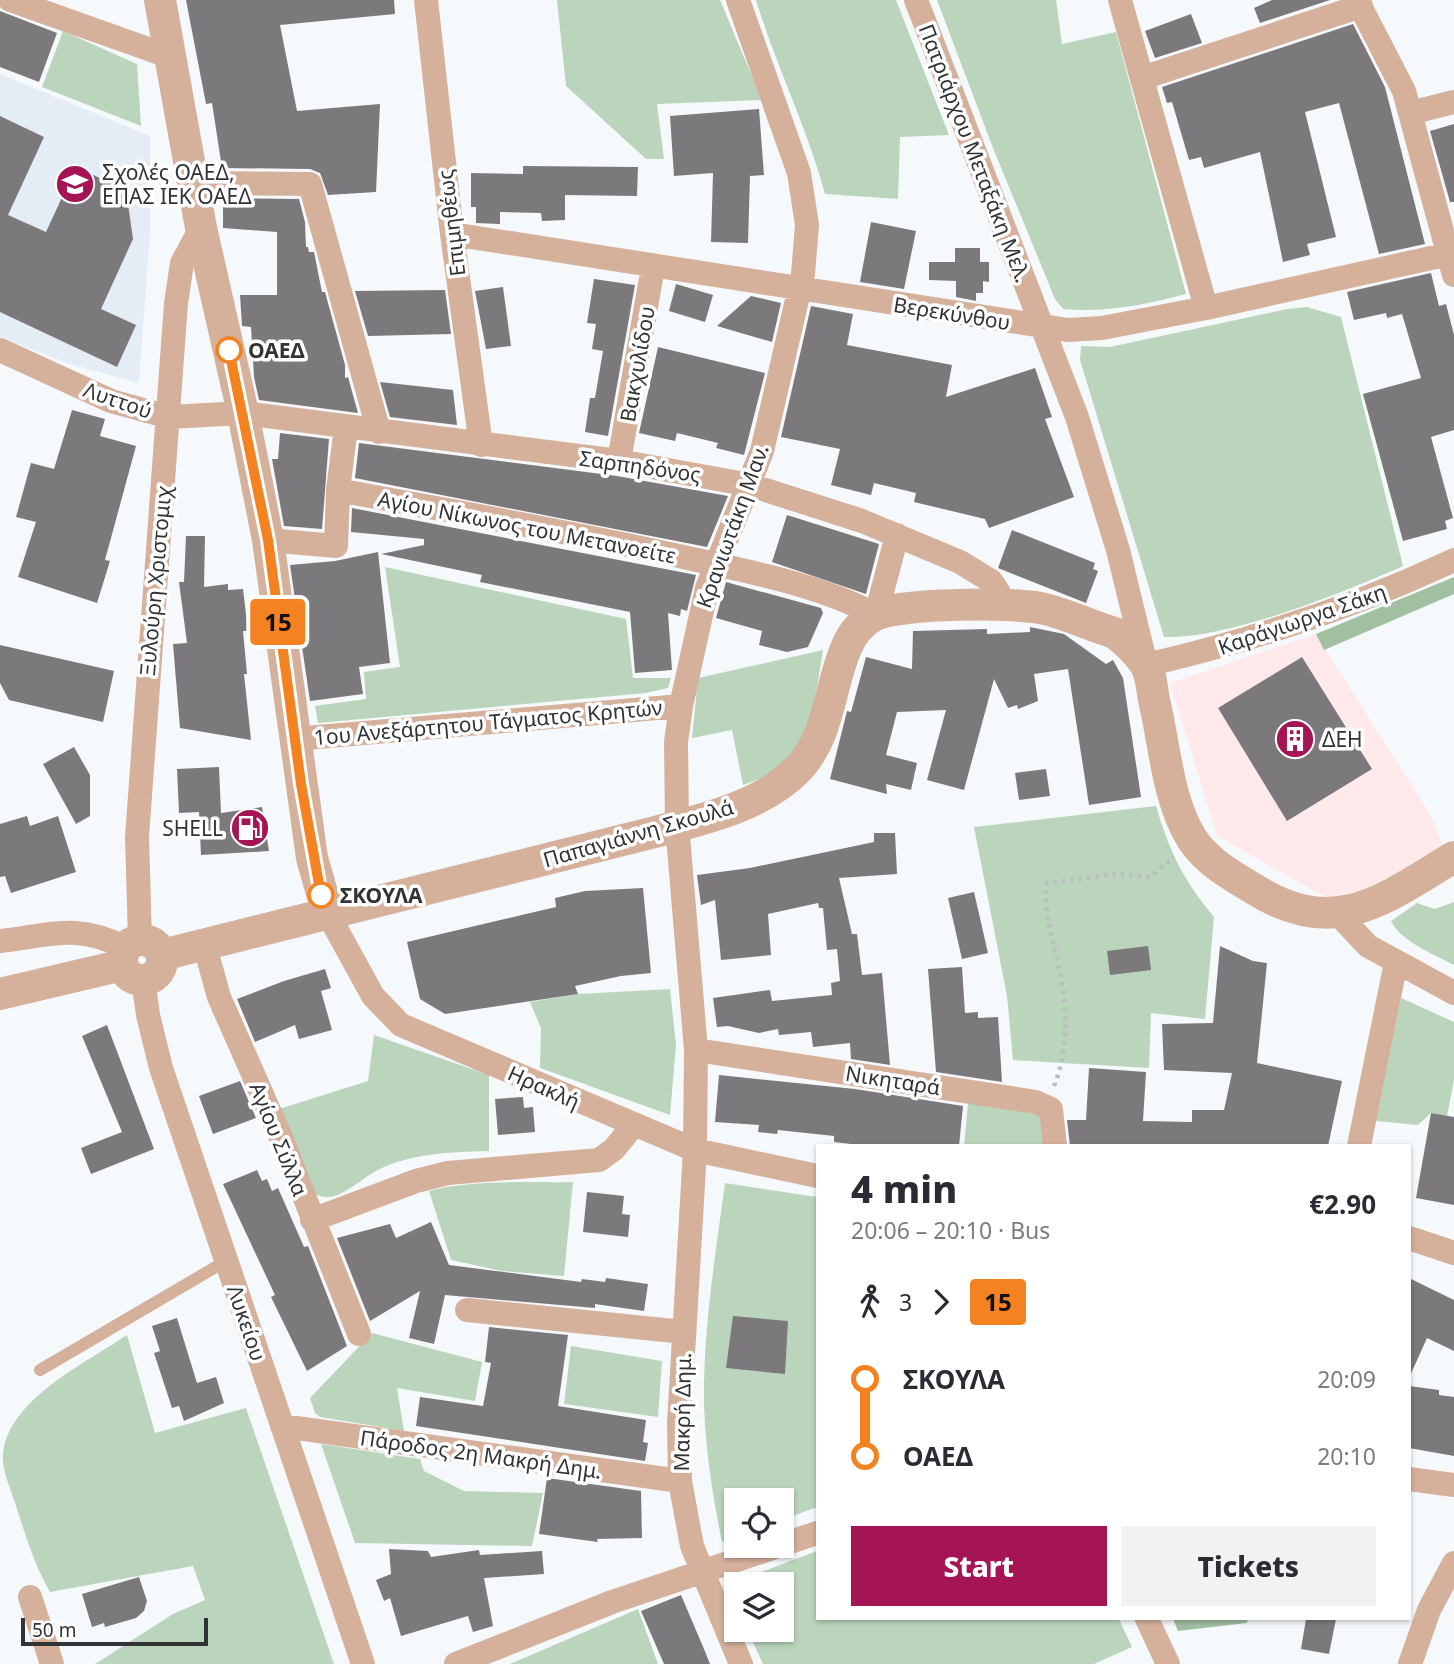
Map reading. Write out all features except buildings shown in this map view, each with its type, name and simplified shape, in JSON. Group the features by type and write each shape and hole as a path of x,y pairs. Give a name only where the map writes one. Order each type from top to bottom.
{"street":[{"path":"10,0 44,6 168,56"},
{"path":"160,0 201,228 243,413 268,540 312,858 328,914"},
{"name":"Επιμηθέως","path":"426,0 452,234 481,446"},
{"name":"Κρανιωτάκη Μαν.","path":"695,1150 696,1050 677,825 676,753 681,706 699,615 715,564 762,451 800,290 807,243 803,190 782,120 738,0"},
{"name":"Πατριάρχου Μεταξάκη Μελ.","path":"916,0 1042,327 1099,484 1146,665"},
{"path":"1121,0 1206,308"},
{"path":"1142,78 1359,3 1394,71 1410,113 1451,265"},
{"path":"1410,113 1454,102"},
{"path":"194,183 310,184 379,432"},
{"name":"Ξυλούρη Χριστομιχ","path":"139,957 137,837 181,272 187,249 201,228"},
{"name":"Βερεκύνθου","path":"452,234 1042,327 1086,330 1451,265"},
{"name":"Βακχυλίδου","path":"619,461 653,267"},
{"name":"Λυττού","path":"0,350 111,401 169,417 243,413"},
{"name":"Σαρπηδόνος","path":"243,413 481,446 619,461 750,485 818,505 960,562 985,576 995,586 1002,606"},
{"path":"268,540 336,547 338,490 346,428"},
{"name":"Αγίου Νίκωνος του Μετανοείτε","path":"338,490 715,564 832,596 876,615"},
{"path":"897,535 876,615 919,608 1002,606 1045,609 1115,633 1146,665 1178,807 1193,840 1215,863 1277,902 1307,912 1338,914 1369,907 1454,857"},
{"name":"Καράγιωργα Σάκη","path":"1146,665 1254,639 1321,617 1454,560"},
{"name":"Παπαγιάννη Σκουλά","path":"0,994 139,957 328,914 677,825 752,799 785,780 800,767 817,740 848,643 861,625 876,615"},
{"name":"1ου Ανεξάρτητου Τάγματος Κρητών","path":"294,739 681,706"},
{"name":"Ηρακλή","path":"328,914 373,996 401,1025 633,1126 695,1150 816,1176"},
{"path":"1338,914 1358,937 1396,962 1454,993"},
{"path":"0,941 82,931 100,935 139,957"},
{"name":"Αγίου Σύλλα","path":"204,943 219,997 279,1133 359,1334"},
{"name":"Λυκείου","path":"139,957 148,1015 161,1068 363,1664"},
{"path":"1359,1144 1396,962"},
{"name":"Νικηταρά","path":"696,1050 1025,1100 1045,1106"},
{"path":"1045,1106 1055,1118 1055,1144"},
{"path":"312,1220 416,1181 448,1173 588,1163 608,1155 633,1126"},
{"name":"Μακρή Δημ.","path":"695,1150 678,1453 680,1481 688,1534 701,1572 741,1664"},
{"path":"1411,1239 1454,1253"},
{"path":"467,1310 684,1332"},
{"name":"Πάροδος 2η Μακρή Δημ.","path":"282,1426 680,1481"},
{"path":"1411,1479 1454,1485"},
{"path":"456,1664 612,1602 816,1533"},
{"path":"1410,1664 1429,1610 1454,1563"},
{"path":"30,1597 52,1664"},
{"path":"1147,1620 1159,1662"}],"lane":[{"path":"40,1370 226,1261"}],"path":[{"path":"1045,1106 1056,1081 1065,1012 1061,978 1049,934 1047,883 1118,874 1150,877 1193,840"}],"shaded area":[{"name":"Σχολές ΟΑΕΔ, ΕΠΑΣ ΙΕΚ ΟΑΕΔ","path":"0,74 150,136 150,232 139,383 69,364 0,337"},
{"path":"1316,634 1431,816 1444,849 1351,906 1317,893 1217,836 1170,683"}],"green space":[{"path":"557,0 720,0 762,100 657,104 664,159 646,159 566,86"},
{"path":"756,0 896,0 949,135 900,137 898,199 825,194"},
{"path":"937,0 1056,0 1062,44 1116,32 1186,294 1125,307 1063,309 1055,299 993,148"},
{"path":"63,31 137,64 141,126 42,87"},
{"path":"1307,307 1341,317 1403,566 1318,601 1252,623 1190,636 1164,637 1080,360 1081,346 1110,347"},
{"path":"385,567 626,619 633,678 671,678 668,688 646,693 318,723 315,706 366,699 364,672 400,667"},
{"path":"1454,577 1454,594 1324,650 1316,634"},
{"path":"823,650 816,694 804,732 795,749 782,764 765,776 743,785 732,730 692,738 698,678"},
{"path":"1156,806 1179,865 1214,917 1205,1019 1151,1013 1149,1068 1013,1060 1007,996 974,827"},
{"path":"1454,902 1454,965 1410,941 1391,921 1417,903 1435,909"},
{"path":"670,989 676,1045 670,1115 540,1068 541,1028 530,1002 578,994"},
{"path":"1401,998 1454,1022 1454,1080 1447,1116 1431,1113 1418,1125 1376,1121"},
{"path":"374,1035 489,1075 489,1151 446,1153 403,1160 376,1171 337,1195 320,1196 313,1192 279,1109 368,1081"},
{"path":"968,1103 1043,1114 1045,1144 964,1144"},
{"path":"573,1182 564,1276 502,1271 451,1260 429,1191 482,1183"},
{"path":"725,1183 816,1197 816,1507 794,1516 794,1488 724,1488 722,1542 705,1424 704,1386 709,1310"},
{"path":"372,1333 482,1362 475,1401 397,1388 404,1431 320,1417 315,1413 310,1398"},
{"path":"127,1335 155,1433 246,1408 334,1664 95,1664 173,1614 205,1600 193,1566 50,1592 30,1549 3,1462 6,1441 15,1421 30,1403 69,1372"},
{"path":"571,1346 662,1361 658,1417 564,1404"},
{"path":"321,1444 420,1459 424,1471 464,1491 543,1493 532,1546 355,1543"},
{"path":"816,1551 816,1620 1119,1620 1132,1647 1094,1664 763,1664 753,1642 794,1642 794,1572 761,1572"},
{"path":"638,1609 658,1664 510,1664"},
{"path":"1173,1620 1248,1620 1247,1623 1178,1631"}],"bus line":[{"name":"15","path":"229,350 268,540 312,858 321,895"}],"place":[{"name":"Σχολές ΟΑΕΔ, ΕΠΑΣ ΙΕΚ ΟΑΕΔ","path":"75,184"},
{"name":"ΟΑΕΔ","path":"229,350"},
{"name":"ΔΕΗ","path":"1295,739"},
{"name":"SHELL","path":"250,828"},
{"name":"ΣΚΟΥΛΑ","path":"321,895"}]}
